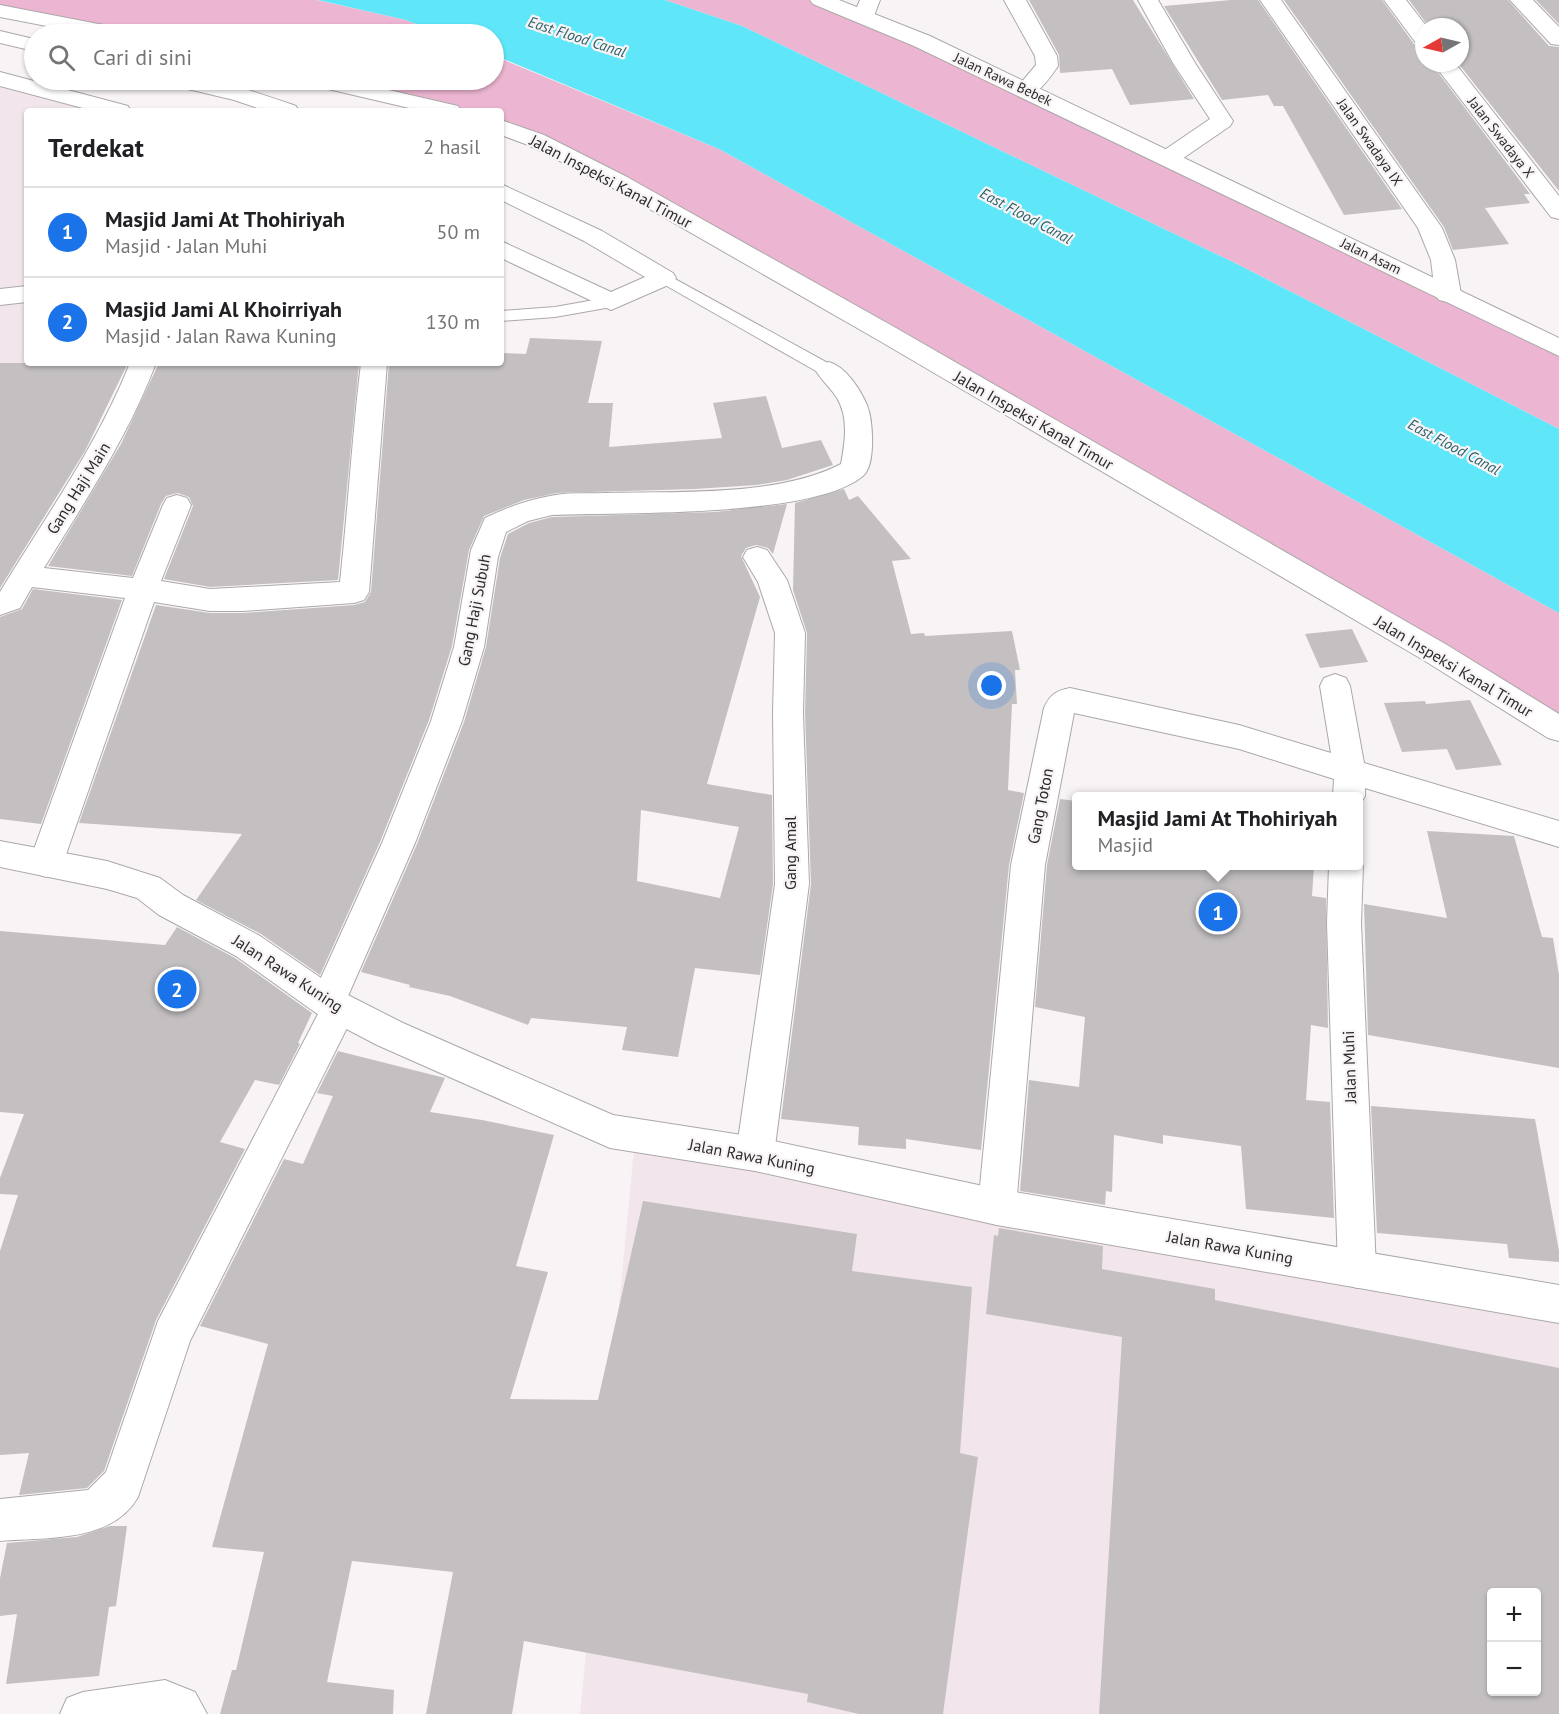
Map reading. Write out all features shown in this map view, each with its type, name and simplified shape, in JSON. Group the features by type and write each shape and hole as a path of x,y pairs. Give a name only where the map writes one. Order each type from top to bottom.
{"street":[{"name":"Jalan Rawa Bebek","path":"820,0 867,8 922,41 1175,162"},
{"path":"1015,0 1046,56 1047,66 1026,90"},
{"path":"1148,0 1184,63 1222,121 1175,162"},
{"name":"Jalan Swadaya IX","path":"1270,0 1430,228 1443,260 1448,294"},
{"path":"1395,0 1415,26"},
{"path":"1521,0 1559,39"},
{"path":"0,11 67,24"},
{"path":"0,37 24,43"},
{"name":"Jalan Swadaya X","path":"1451,72 1559,212"},
{"path":"0,79 24,85"},
{"path":"41,90 109,108"},
{"path":"220,90 279,108"},
{"path":"361,90 437,108"},
{"name":"Jalan Inspeksi Kanal Timur","path":"504,128 536,140 619,182 887,334 1436,653 1559,729"},
{"name":"Jalan Asam","path":"1175,162 1559,348"},
{"path":"504,192 593,236 664,278"},
{"path":"504,249 611,302 664,278"},
{"path":"0,297 24,294"},
{"name":"Gang Haji Main","path":"0,604 10,600 108,440 132,395 142,366"},
{"path":"24,576 210,600 243,600 354,592 374,366"},
{"name":"Gang Haji Subuh","path":"333,1005 429,771 450,713 468,655 480,588 481,565 495,525 520,513 552,505 768,496 810,489 827,483 854,469 860,433 858,414 851,399 829,371"},
{"path":"46,863 143,590 177,505"},
{"name":"Gang Amal","path":"754,1154 792,884 788,712 790,633 772,580 757,557"},
{"path":"1335,686 1350,784 1559,834"},
{"name":"Gang Toton","path":"997,1207 1028,865 1059,708 1064,701 1080,702 1239,737 1350,784"},
{"name":"Jalan Rawa Kuning","path":"0,854 107,875 147,888 171,905 248,946 333,1005 390,1034 610,1131 754,1154 997,1207 1559,1304"},
{"name":"Jalan Muhi","path":"1346,870 1344,923 1357,1269"},
{"path":"0,1520 92,1511 106,1505 115,1497 123,1482 172,1335 333,1005"},
{"path":"83,1714 165,1702 179,1708 184,1714"}],"lane":[{"path":"664,278 829,371"},
{"path":"504,316 555,312 611,302"}],"shaded area":[{"path":"0,0 317,0 416,24 52,24 0,13"},
{"path":"665,0 820,0 1559,349 1559,429 1237,264 742,26"},
{"path":"504,60 719,149 1559,613 1559,729 582,163 504,128 504,108 436,108 355,90 504,90"},
{"path":"0,82 24,88 24,90 103,108 24,108 24,366 26,366 0,456"},
{"path":"636,1128 1559,1319 1559,1714 580,1714"}],"water":[{"name":"East Flood Canal","path":"318,0 665,0 742,26 1237,264 1559,429 1559,613 719,149 504,59 504,24 416,24"}],"building":[{"path":"1029,0 1133,0 1194,99 1130,105 1112,69 1060,73 1059,55"},
{"path":"1258,0 1402,209 1344,215 1283,106 1274,106 1268,95 1222,100 1164,6"},
{"path":"1284,0 1382,0 1415,44 1415,72 1438,72 1530,194 1524,194 1530,203 1485,208 1509,244 1453,250 1444,227"},
{"path":"1409,0 1508,0 1549,46 1559,47 1559,191 1465,72 1469,72 1469,18 1422,18"},
{"path":"1536,0 1559,0 1559,24"},
{"path":"530,338 602,341 588,403 613,403 609,447 722,438 713,403 766,396 782,448 821,440 833,465 787,480 757,485 557,493 524,500 484,516 469,550 452,646 429,720 380,842 320,975 261,934 196,900 242,834 79,823 156,605 210,613 243,613 354,605 365,602 371,592 389,366 504,366 504,353 526,354"},
{"path":"0,363 24,363 24,366 127,366 85,451 0,588"},
{"path":"158,366 359,366 338,580 210,587 164,579 193,506 189,497 178,493 166,496 161,504 132,576 48,566 121,444"},
{"path":"844,489 849,500 858,496 911,559 892,561 911,634 924,633 925,636 1012,631 1020,670 1015,670 1017,704 1012,704 1008,790 1024,793 1009,865 981,1150 906,1139 906,1149 858,1145 859,1127 781,1119 811,884 805,713 807,633 793,590 795,503"},
{"path":"787,504 773,554 768,548 756,545 746,548 741,556 760,597 707,784 772,795 773,884 760,975 695,968 678,1057 622,1050 627,1027 531,1018 528,1025 450,996 409,987 410,985 361,972 417,844 464,722 486,647 500,558 508,534 529,523 552,517 715,512","holes":["641,810 739,827 720,898 637,881"]},
{"path":"33,589 122,600 41,824 0,819 0,617 22,609"},
{"path":"1352,629 1368,662 1320,668 1305,634"},
{"path":"1470,700 1502,765 1456,770 1447,749 1402,752 1384,703 1425,701 1426,704"},
{"path":"1060,799 1072,800 1072,870 1314,870 1312,896 1326,898 1328,1028 1311,1025 1306,1100 1330,1102 1334,1218 1246,1209 1241,1146 1163,1135 1163,1144 1114,1135 1112,1192 1106,1191 1105,1205 1020,1191 1029,1080 1079,1087 1085,1017 1035,1007 1047,865"},
{"path":"1427,831 1514,836 1542,937 1553,938 1559,975 1559,1068 1368,1035 1364,904 1447,918"},
{"path":"177,927 235,958 312,1013 298,1043 300,1044 279,1085 255,1080 220,1142 245,1149 156,1320 104,1471 87,1488 19,1495 29,1453 0,1455 0,1251 18,1195 0,1194 0,1178 24,1114 0,1112 0,931 165,945"},
{"path":"338,1051 445,1078 430,1112 554,1135 516,1266 548,1272 510,1399 598,1400 643,1201 857,1234 852,1271 972,1287 960,1453 978,1457 943,1714 859,1714 807,1702 808,1694 524,1641 512,1714 426,1714 453,1572 352,1561 327,1682 394,1690 393,1714 220,1714 232,1670 236,1670 264,1552 212,1547 268,1344 200,1326 284,1159 303,1164 333,1096 317,1093"},
{"path":"1371,1106 1535,1119 1559,1251 1559,1262 1509,1258 1507,1244 1377,1233"},
{"path":"999,1228 1103,1246 1102,1269 1215,1289 1215,1300 1559,1368 1559,1714 1099,1714 1122,1337 986,1314 994,1235 998,1236"},
{"path":"110,1526 127,1526 116,1606 109,1607 99,1676 6,1684 17,1614 0,1616 0,1578 7,1543 77,1537"}],"place":[{"name":"Masjid Jami At Thohiriyah","path":"1218,912"},
{"name":"Masjid Jami Al Khoirriyah","path":"177,989"}]}
